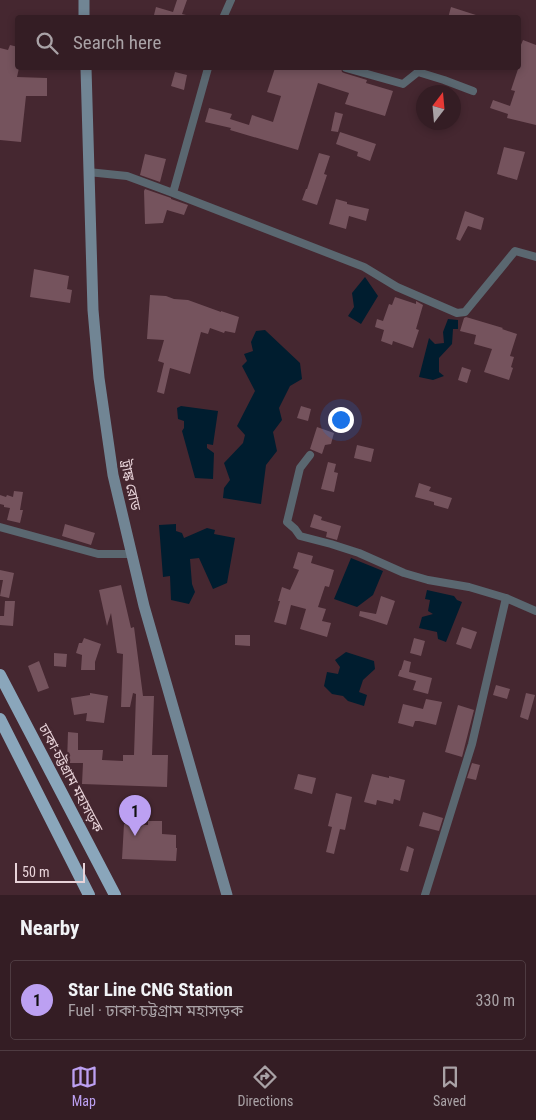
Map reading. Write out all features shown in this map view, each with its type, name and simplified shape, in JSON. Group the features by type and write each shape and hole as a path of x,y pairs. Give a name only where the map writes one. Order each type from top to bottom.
{"highway":[{"name":"ঢাকা-চট্টগ্রাম মহাসড়ক","path":"0,675 114,895"},
{"path":"0,719 89,895"}],"main road":[{"path":"84,0 84,15"},
{"name":"ট্রাঙ্ক রোড","path":"86,70 93,310 99,378 113,475 144,606 227,895"}],"street":[{"path":"225,15 231,0"},
{"path":"173,193 207,70"},
{"path":"353,70 403,84 418,72 473,91"},
{"path":"88,172 127,176 173,193 364,267 397,286 457,313 465,312 515,251 536,257"},
{"path":"310,455 300,468 287,522 296,529 300,536 359,553 404,573 428,580 469,587 506,598 536,611"},
{"path":"0,527 98,554 132,554"},
{"path":"425,895 472,744 506,598"}],"water":[{"path":"365,277 378,296 361,324 348,316 354,307 352,293"},
{"path":"448,319 458,320 458,329 453,329 452,344 439,358 439,372 444,376 433,380 419,377 429,338 435,344 444,343 443,332"},
{"path":"265,330 300,363 302,379 290,386 279,408 282,420 273,432 277,451 266,465 261,504 223,498 224,488 230,480 224,463 243,443 245,435 237,426 255,391 242,366 247,361 244,354 253,351 251,342 256,331"},
{"path":"181,406 218,411 213,445 207,444 207,448 214,453 213,479 195,478 182,431 184,421 178,419 177,408"},
{"path":"176,524 176,531 182,533 184,538 207,528 215,530 214,534 235,538 227,583 213,589 199,558 190,559 192,584 195,592 189,604 171,600 170,576 163,577 159,525"},
{"path":"351,558 383,571 373,595 357,607 334,599"},
{"path":"427,590 454,596 462,602 446,642 438,639 437,632 419,628 422,617 433,614 428,611 430,600 425,599"},
{"path":"346,652 374,661 375,669 363,680 359,692 367,695 364,706 348,701 343,696 332,694 324,686 327,672 338,674 340,667 335,660"}],"building":[{"path":"177,0 187,0 182,14 186,15 154,15 156,7 173,12"},
{"path":"451,7 476,15 449,15"},
{"path":"523,40 536,45 536,125 507,118 508,114 490,108 493,100 510,106 515,91 511,90 518,70 521,70 521,45"},
{"path":"10,45 15,46 15,70 19,70 17,77 47,78 47,96 26,96 21,142 0,140 0,48 8,50"},
{"path":"274,70 342,70 344,73 367,80 366,83 393,91 385,116 345,104 349,93 318,83 298,150 230,130 231,128 205,122 209,108 232,114 230,119 249,125 252,115 273,122 281,96 267,92"},
{"path":"175,72 187,75 184,90 171,86"},
{"path":"335,112 343,114 338,132 331,131"},
{"path":"340,132 376,144 370,161 357,156 358,152 336,144"},
{"path":"504,147 525,152 517,180 497,174"},
{"path":"319,153 330,156 324,174 327,175 317,205 302,200"},
{"path":"145,154 166,159 160,182 140,175"},
{"path":"145,189 188,205 184,215 167,210 163,223 145,224"},
{"path":"336,199 347,202 347,204 369,209 366,221 349,216 346,229 329,224"},
{"path":"465,211 484,218 481,230 468,226 460,241 456,239"},
{"path":"34,269 69,276 67,289 72,290 70,303 30,297"},
{"path":"150,295 188,300 239,317 235,333 225,331 224,333 210,328 208,334 201,332 190,374 170,368 164,394 157,392 164,363 158,361 164,340 147,339"},
{"path":"395,297 416,304 416,301 423,305 416,329 419,330 413,348 393,341 392,345 381,341 384,330 375,327 377,319 383,321 389,304 392,305"},
{"path":"466,317 517,334 510,356 514,357 509,380 484,372 492,349 474,344 476,335 460,331"},
{"path":"462,367 471,370 467,383 458,380"},
{"path":"301,406 311,409 308,421 297,418"},
{"path":"317,427 334,433 331,444 325,445 322,454 310,449"},
{"path":"357,445 374,449 371,462 354,458"},
{"path":"328,462 336,464 334,472 338,473 334,492 321,489"},
{"path":"419,483 431,487 429,491 452,498 448,509 434,505 434,502 415,497"},
{"path":"14,491 23,492 20,510 23,510 20,523 7,520 10,508 0,504 0,495 13,497"},
{"path":"314,514 322,517 321,520 341,526 337,540 326,537 327,532 310,527"},
{"path":"65,524 95,533 91,545 62,536"},
{"path":"298,552 313,556 311,563 334,570 329,587 325,586 318,607 326,609 322,621 331,623 327,637 300,629 306,609 291,605 286,625 274,622 282,587 290,590 299,570 293,568"},
{"path":"0,570 14,573 9,598 0,596 3,580 0,580"},
{"path":"121,585 131,628 134,627 143,696 154,696 152,755 168,755 167,787 82,784 83,763 67,763 68,732 78,733 78,750 103,750 102,760 123,761 123,755 134,755 136,694 133,693 130,707 121,707 123,654 117,653 111,613 107,626 99,590"},
{"path":"381,596 395,601 387,625 359,616 360,611 376,614"},
{"path":"5,601 15,601 13,626 0,625 0,616 4,616"},
{"path":"462,627 477,632 471,649 456,644"},
{"path":"235,635 250,635 250,646 235,645"},
{"path":"84,638 101,644 95,662 95,670 81,670 82,655 76,653 79,643 82,643"},
{"path":"414,638 425,641 421,656 410,653"},
{"path":"54,653 67,654 66,667 54,666"},
{"path":"404,660 411,662 409,672 432,678 428,694 413,690 416,681 398,676"},
{"path":"39,661 49,688 38,692 28,666"},
{"path":"496,685 510,689 507,699 493,695"},
{"path":"90,693 108,696 104,723 86,721 87,713 74,715 71,698 90,695"},
{"path":"526,693 535,695 528,720 520,717"},
{"path":"426,699 442,702 436,725 415,721 413,727 398,723 403,704 423,709"},
{"path":"458,705 474,710 462,757 445,752"},
{"path":"472,763 480,765 476,780 467,778"},
{"path":"298,774 316,778 312,794 294,789"},
{"path":"372,774 405,780 400,801 394,799 393,804 377,800 376,805 364,802"},
{"path":"336,793 352,797 345,830 340,829 334,854 326,852 332,827 328,826"},
{"path":"423,812 443,818 439,831 419,826"},
{"path":"148,821 162,821 162,834 176,835 176,861 122,859 124,824 148,825"},
{"path":"407,846 414,849 408,872 400,870"}],"place":[{"name":"Star Line CNG Station","path":"135,836"}]}
